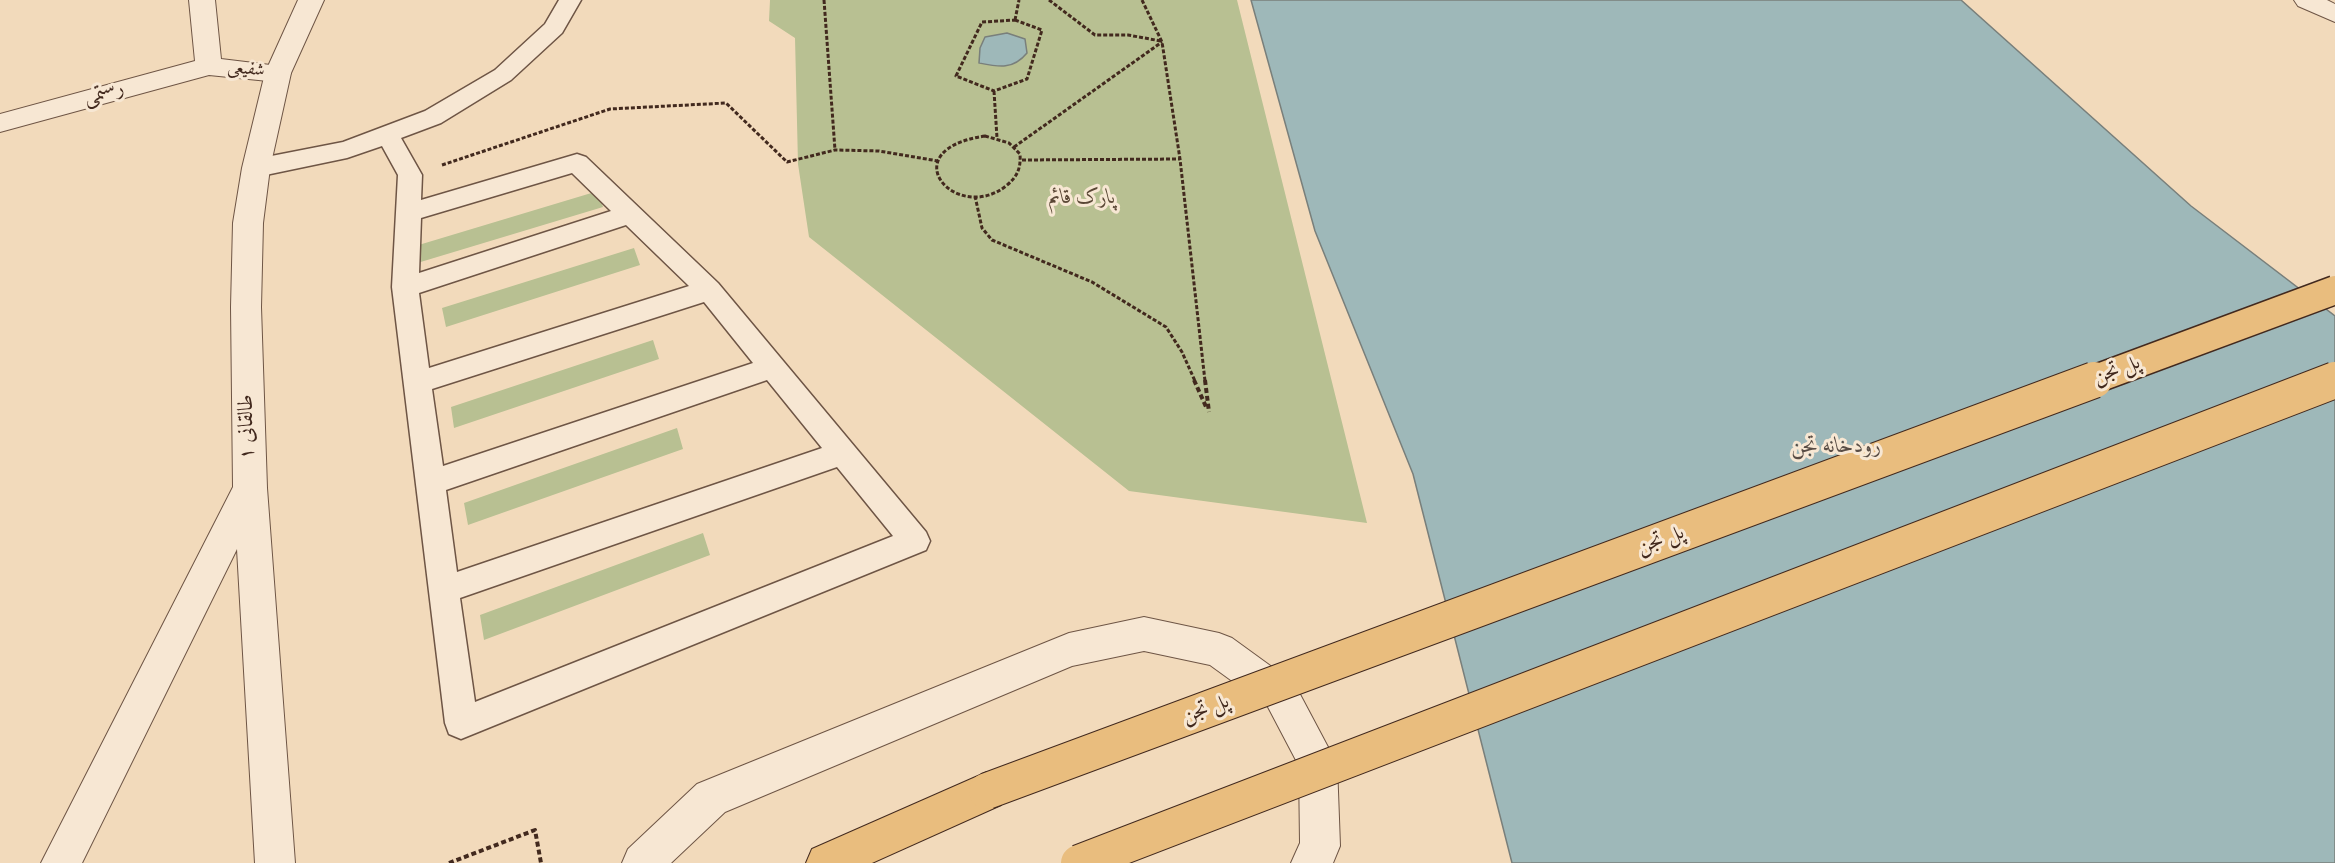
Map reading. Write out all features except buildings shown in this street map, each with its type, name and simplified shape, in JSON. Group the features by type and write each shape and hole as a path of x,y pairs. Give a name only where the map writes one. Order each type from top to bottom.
{"highway":[{"name":"پل تجن","path":"826,863 987,791 2335,290"},
{"path":"1079,863 2335,380"}],"street":[{"name":"شفیعی","path":"202,0 209,66 279,73"},
{"name":"طالقانی ۱","path":"274,863 250,488 246,307 248,223 256,168 279,73 311,0"},
{"path":"2307,0 2335,14"},
{"name":"رستمی","path":"0,123 209,66"},
{"path":"61,863 250,488"},
{"path":"642,863 711,798 1069,650 1144,634 1219,650 1281,695 1318,764 1320,846 1311,863"}],"lane":[{"path":"256,168 347,150 433,117 503,75 554,28 570,0"},
{"path":"387,134 410,175 408,213 405,287 461,723 915,541 709,290 577,163 408,213"},
{"path":"405,287 630,214"},
{"path":"416,383 709,290"},
{"path":"429,483 773,368"},
{"path":"444,590 843,453"}],"path":[{"path":"824,0 835,150"},
{"path":"1015,20 1019,0"},
{"path":"1048,0 1095,35 1128,35 1162,42"},
{"path":"975,196 982,228 992,240 1092,282 1166,327 1182,352 1209,412 1180,159 1162,42 1142,0"},
{"path":"1015,20 1042,30 1027,79 994,91 956,76 982,22 1015,20"},
{"path":"1014,147 1162,42"},
{"path":"994,91 997,138"},
{"path":"410,175 610,109 726,103 787,162 835,150 879,151 938,161"},
{"path":"973,136 997,138 1014,147 1022,160 1021,170 1015,181 991,194 975,196 955,192 940,181 936,171 942,152 961,140 973,136"},
{"path":"1022,160 1180,159"},
{"path":"449,863 535,830 541,863"}],"green space":[{"name":"پارک قائم","path":"770,0 1237,0 1367,523 1129,491 809,237 798,164 795,38 769,21"},
{"path":"598,191 603,207 414,264 412,247"},
{"path":"634,248 640,265 446,327 442,308"},
{"path":"653,340 659,359 454,428 451,407"},
{"path":"677,428 683,449 468,525 464,503"},
{"path":"703,533 710,555 484,640 480,615"}],"water":[{"name":"رودخانه تجن","path":"1251,0 1961,0 2191,206 2335,316 2335,863 1512,863 1413,474 1315,231"},
{"path":"1007,33 1025,39 1027,53 1011,65 993,66 979,63 980,48 985,37"}]}
